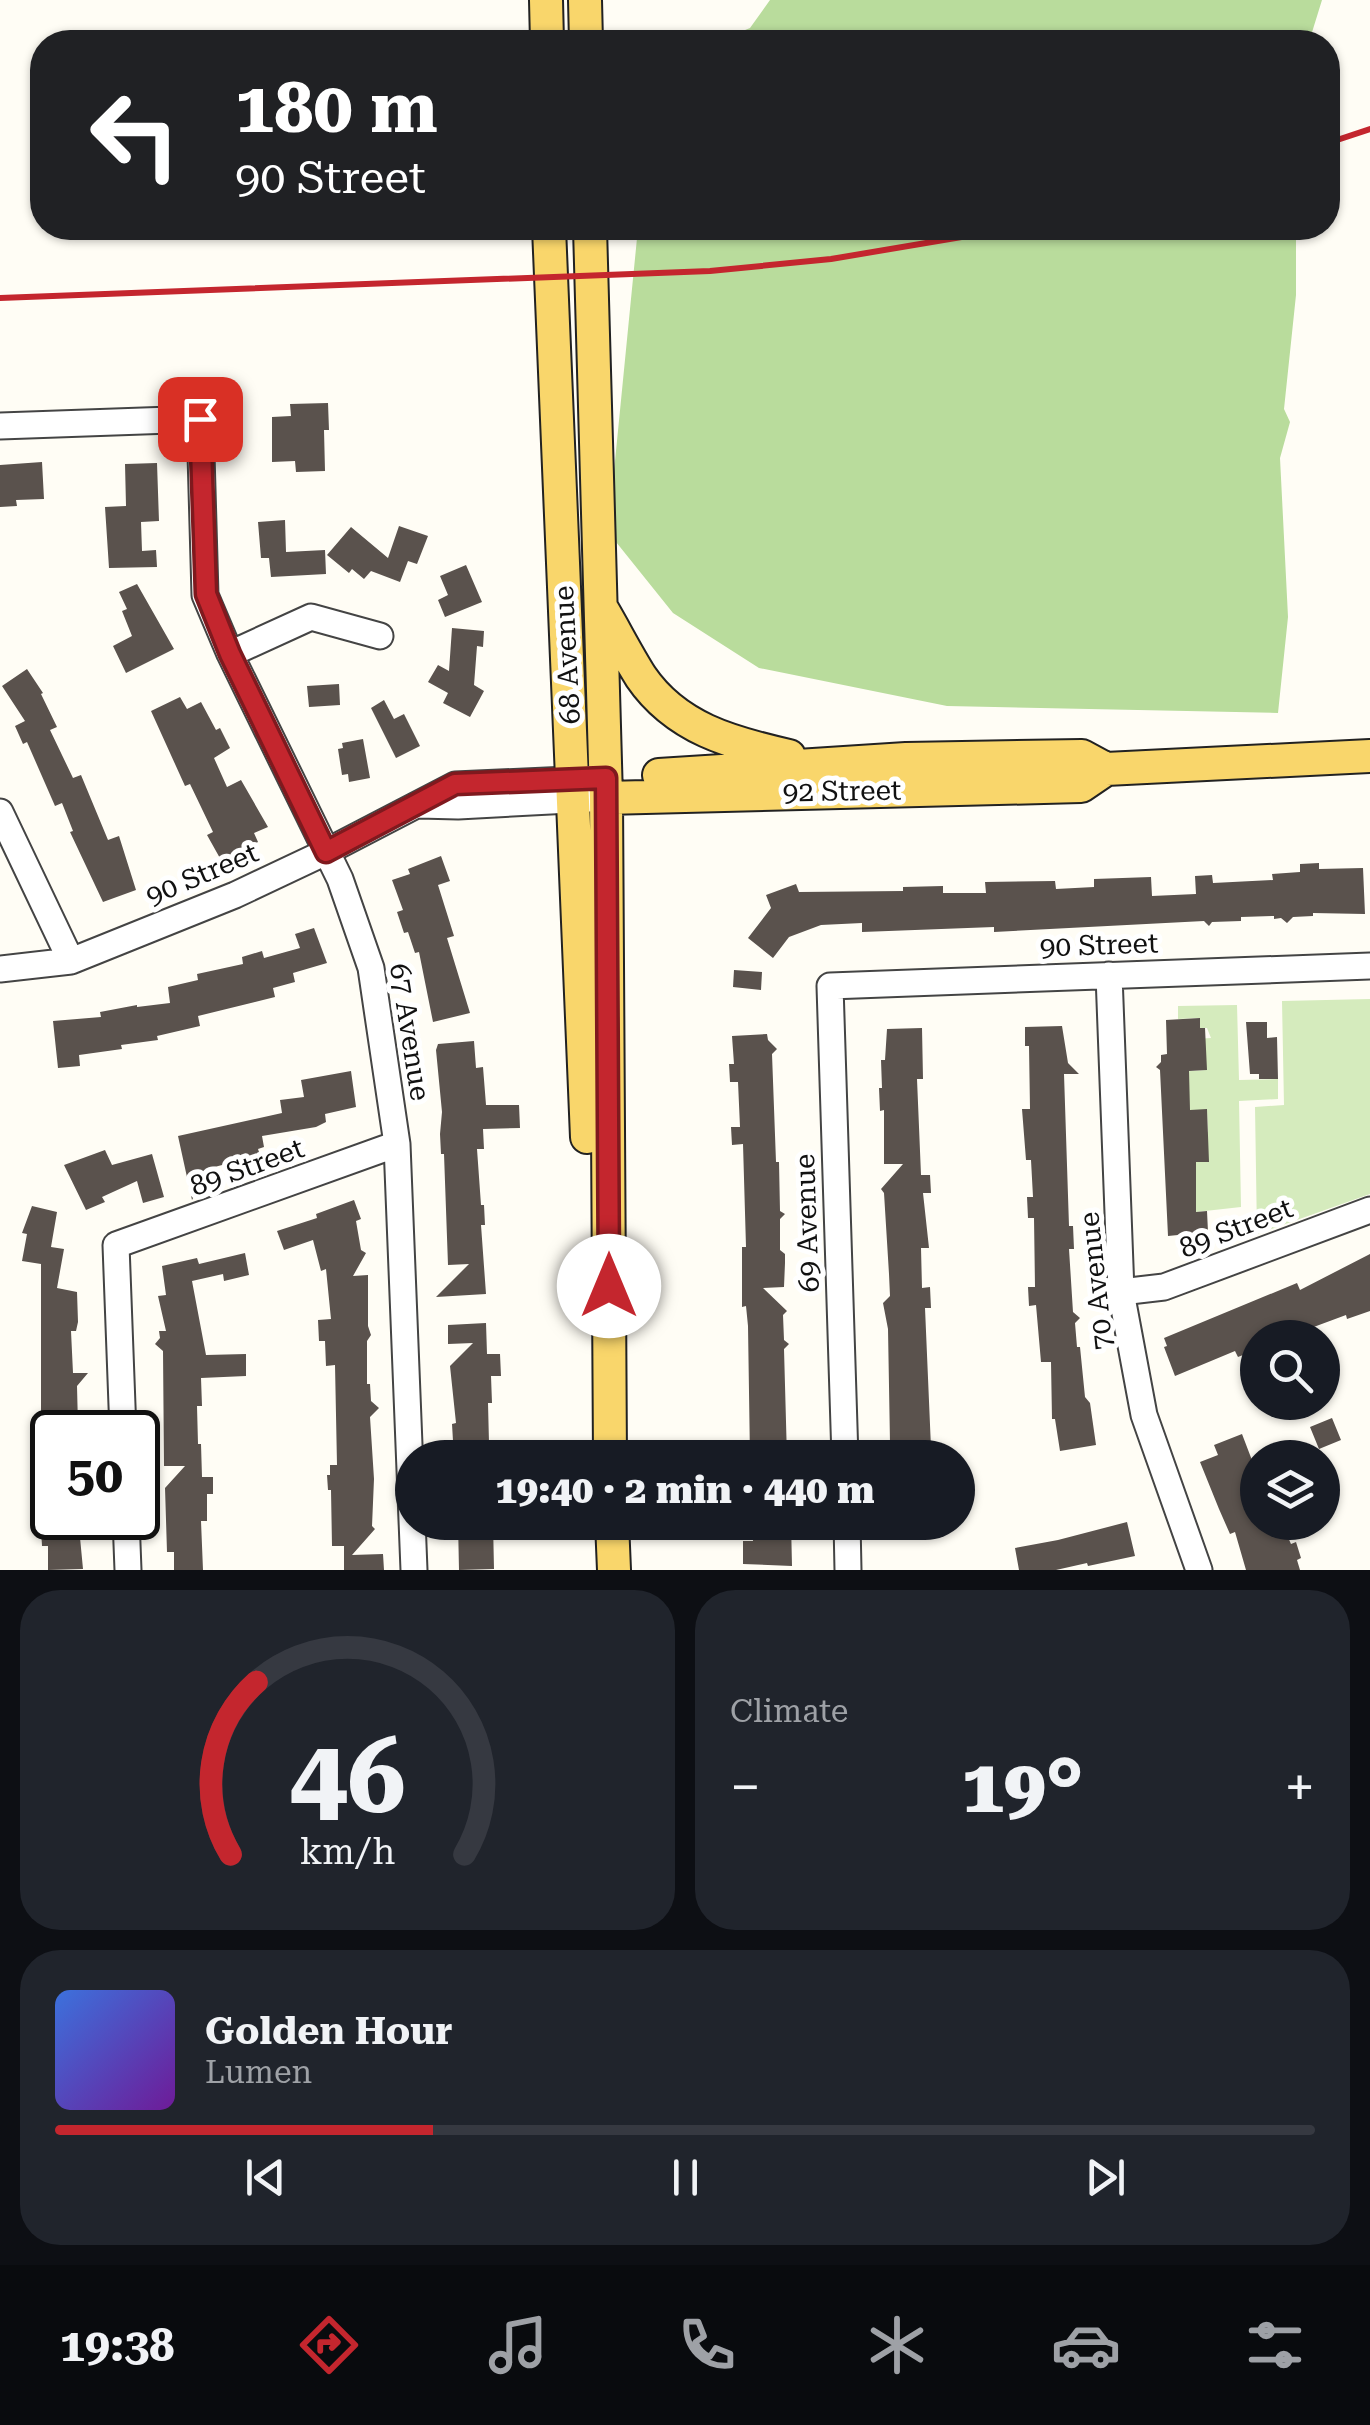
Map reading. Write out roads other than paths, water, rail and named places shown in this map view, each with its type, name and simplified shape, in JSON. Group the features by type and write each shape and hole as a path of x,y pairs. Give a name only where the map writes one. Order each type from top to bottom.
{"main road":[{"path":"546,0 547,30"},
{"path":"585,0 586,30"},
{"name":"68 Avenue","path":"549,240 586,1129 609,1440"},
{"name":"68 Avenue","path":"590,240 606,788 610,1440"},
{"path":"599,605 642,679 677,716 734,743 820,763"},
{"name":"92 Street","path":"606,788 820,763 1082,756 1106,769 1370,756"},
{"name":"92 Street","path":"606,788 1081,786 1106,769"},
{"path":"613,1540 614,1570"}],"street":[{"name":"67 Avenue","path":"0,426 200,419 206,594 230,654 340,879 371,968 397,1144 414,1570"},
{"path":"230,654 311,617 380,636"},
{"name":"92 Street","path":"572,790 606,788"},
{"name":"90 Street","path":"0,969 71,961 235,895 419,805 572,790"},
{"path":"0,812 71,961"},
{"name":"90 Street","path":"830,986 1370,966"},
{"name":"70 Avenue","path":"1109,975 1121,1292 1144,1415 1199,1570"},
{"name":"69 Avenue","path":"830,986 843,1440"},
{"name":"89 Street","path":"122,1410 116,1245 397,1144"},
{"name":"89 Street","path":"1121,1292 1164,1288 1370,1210"},
{"path":"127,1540 128,1570"},
{"path":"847,1540 848,1570"}],"railway":[{"path":"1340,139 1370,129"},
{"path":"0,298 710,271 831,259 944,240"}]}
